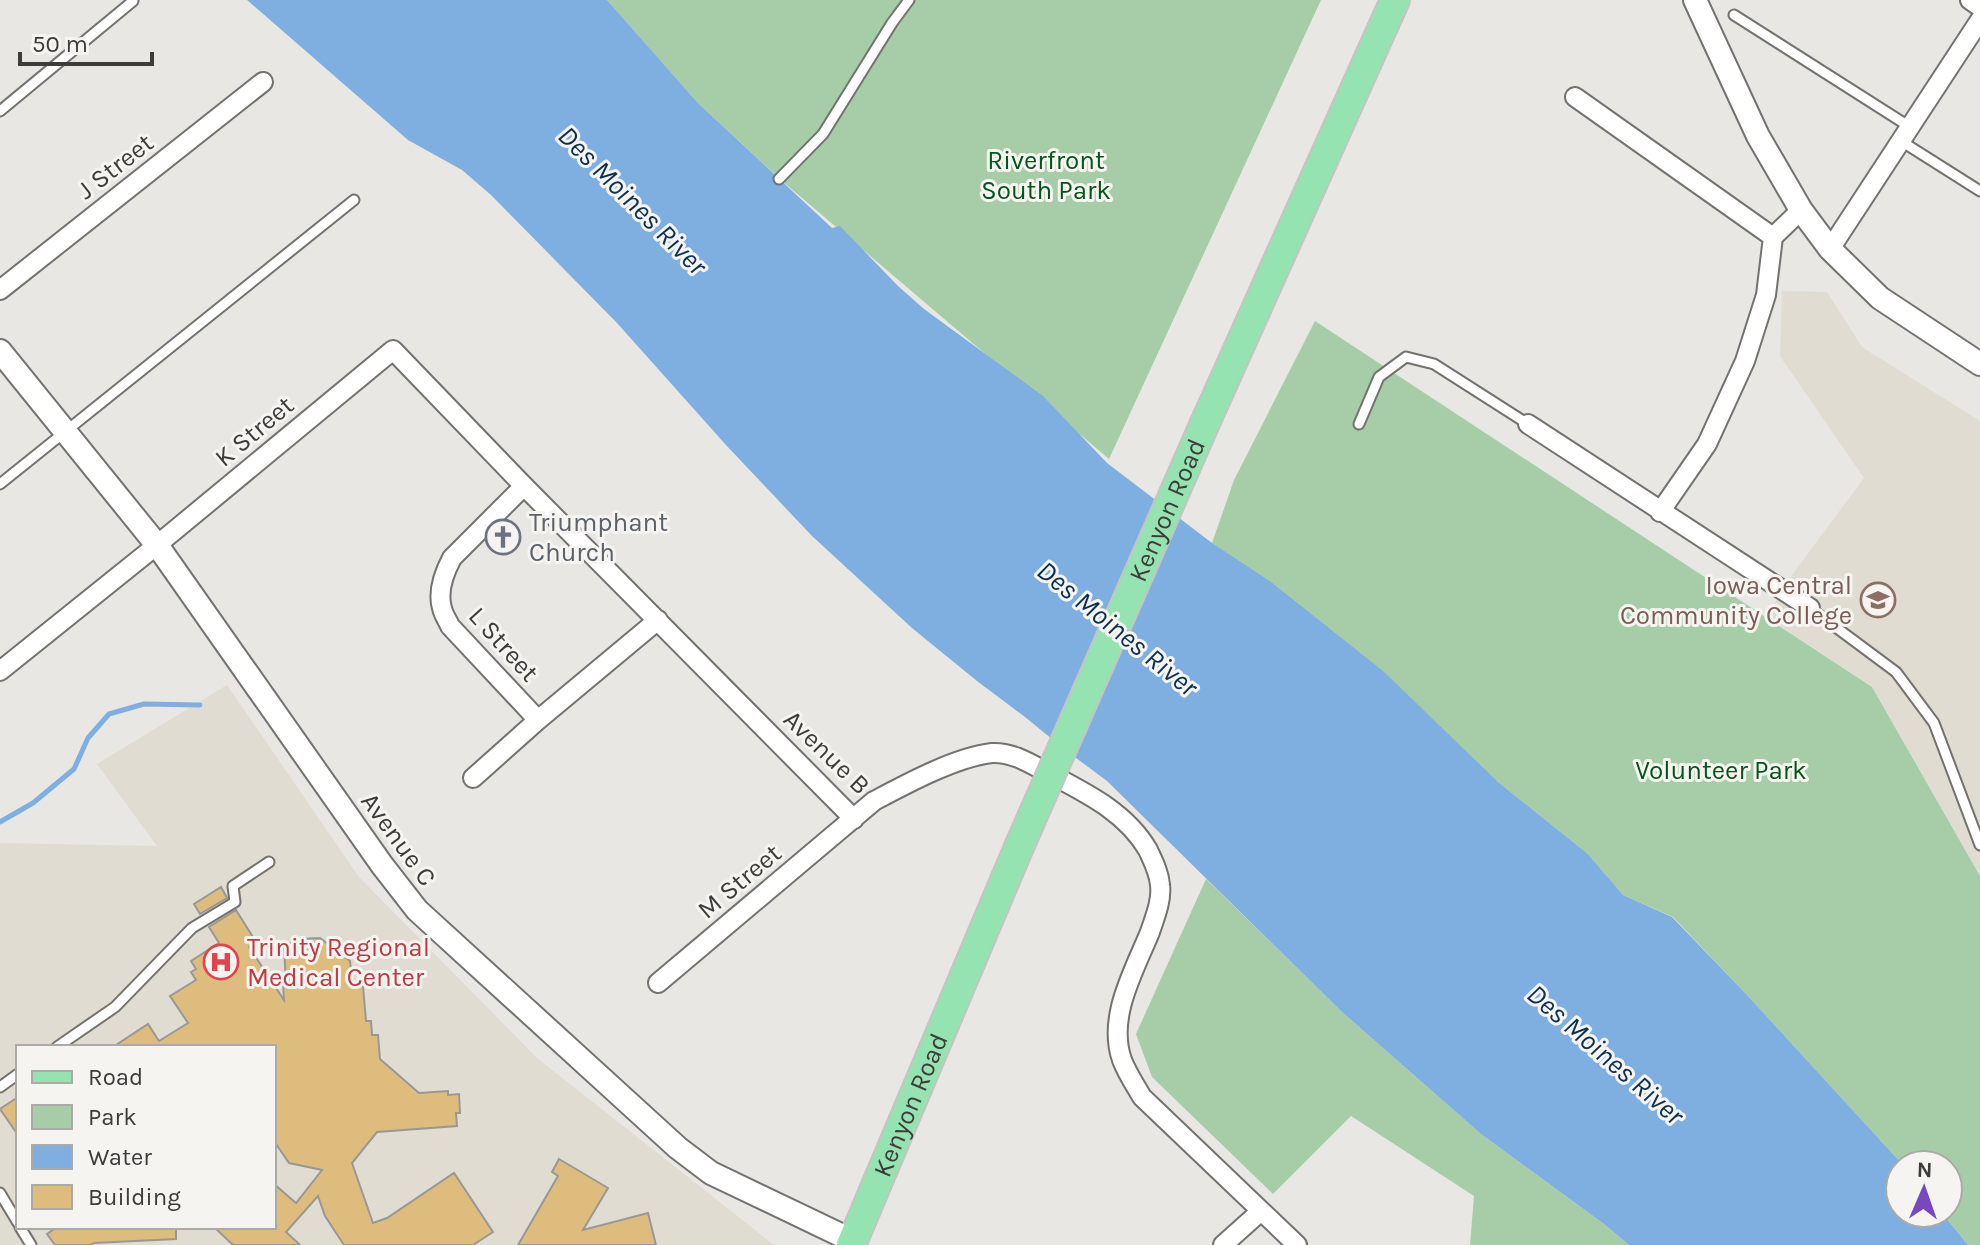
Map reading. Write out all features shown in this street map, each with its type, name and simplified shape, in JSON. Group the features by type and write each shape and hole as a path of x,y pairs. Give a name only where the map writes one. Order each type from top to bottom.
{"main road":[{"name":"Kenyon Road","path":"855,1244 1019,847 1395,0"}],"street":[{"path":"1695,0 1758,136 1801,210 1830,249 1880,298 1980,364"},
{"path":"1970,0 1980,7"},
{"path":"1830,249 1980,20"},
{"name":"J Street","path":"0,290 263,82"},
{"path":"1575,97 1773,237"},
{"path":"1660,512 1707,444 1745,361 1766,295 1773,237 1801,210"},
{"name":"K Street","path":"0,671 393,350 524,486"},
{"name":"Avenue C","path":"0,351 157,545 417,910 678,1148 711,1173 855,1244"},
{"path":"1528,424 1810,608"},
{"name":"Avenue B","path":"524,486 854,819 874,801 903,786 968,759 993,753 1016,756 1096,798 1127,822 1155,863 1161,885 1157,912 1119,1012 1121,1057 1142,1097 1297,1245"},
{"name":"L Street","path":"524,486 452,558 444,572 441,608 450,626 538,720"},
{"name":"L Street","path":"473,778 658,620"},
{"name":"M Street","path":"658,983 854,819"},
{"path":"1223,1245 1261,1211"}],"lane":[{"path":"779,179 823,134 909,0"},
{"path":"0,111 133,1"},
{"path":"1734,15 1906,134 1980,191"},
{"path":"0,484 354,200"},
{"path":"1359,424 1379,377 1406,357 1434,364 1528,424"},
{"path":"1810,608 1896,672 1934,723 1980,845"},
{"path":"60,1045 115,1007 192,928 235,902 233,886 269,862"},
{"path":"0,1193 16,1220"}],"shaded area":[{"name":"Iowa Central Community College","path":"1782,291 1827,292 1862,347 1980,421 1980,876 1872,687 1767,617 1786,583 1864,478 1780,356"},
{"name":"Trinity Regional Medical Center","path":"227,685 359,877 537,1058 774,1245 0,1245 0,843 157,846 97,764"}],"green space":[{"name":"Riverfront South Park","path":"607,0 1321,0 1109,459 782,181 698,103"},
{"name":"Volunteer Park","path":"1315,321 1872,687 1980,876 1980,1245 1968,1245 1955,1229 1964,1229 1964,1149 1888,1149 1673,917 1623,895 1588,854 1212,543 1234,480"},
{"path":"1206,879 1342,1012 1481,1134 1629,1245 1470,1245 1474,1196 1351,1116 1273,1194 1152,1077 1136,1034"}],"water":[{"name":"Des Moines River","path":"247,0 607,0 698,103 832,228 840,226 924,309 1043,396 1107,463 1212,543 1271,582 1383,671 1498,782 1588,854 1623,895 1672,917 1888,1149 1884,1149 1884,1229 1955,1229 1968,1245 1629,1245 1481,1134 1342,1012 1107,781 912,628 812,536 617,323 491,195 462,170 408,140"}],"building":[{"path":"221,887 227,898 200,914 194,904"},
{"path":"236,910 256,942 249,947 284,1000 284,943 320,938 350,961 353,986 363,986 366,1021 371,1021 372,1035 378,1035 380,1059 419,1093 448,1091 448,1095 459,1094 457,1126 377,1132 352,1163 373,1223 387,1218 454,1173 493,1232 473,1245 344,1245 325,1216 318,1196 286,1232 300,1245 233,1245 216,1229 276,1229 276,1186 296,1203 322,1170 289,1163 276,1144 276,1045 116,1045 148,1024 159,1041 188,1023 170,996 196,980 191,972 196,969 191,961 219,943 209,927"},
{"path":"16,1098 16,1132 0,1109"},
{"path":"559,1159 608,1188 583,1230 648,1213 656,1245 518,1245 558,1176 552,1172"},
{"path":"54,1229 176,1229 176,1239 55,1245 47,1234"}],"waterway":[{"path":"0,822 33,803 74,769 88,738 109,714 144,704 200,705"}],"place":[{"name":"Triumphant Church","path":"503,537"},
{"name":"Iowa Central Community College","path":"1878,600"},
{"name":"Trinity Regional Medical Center","path":"221,962"}]}
